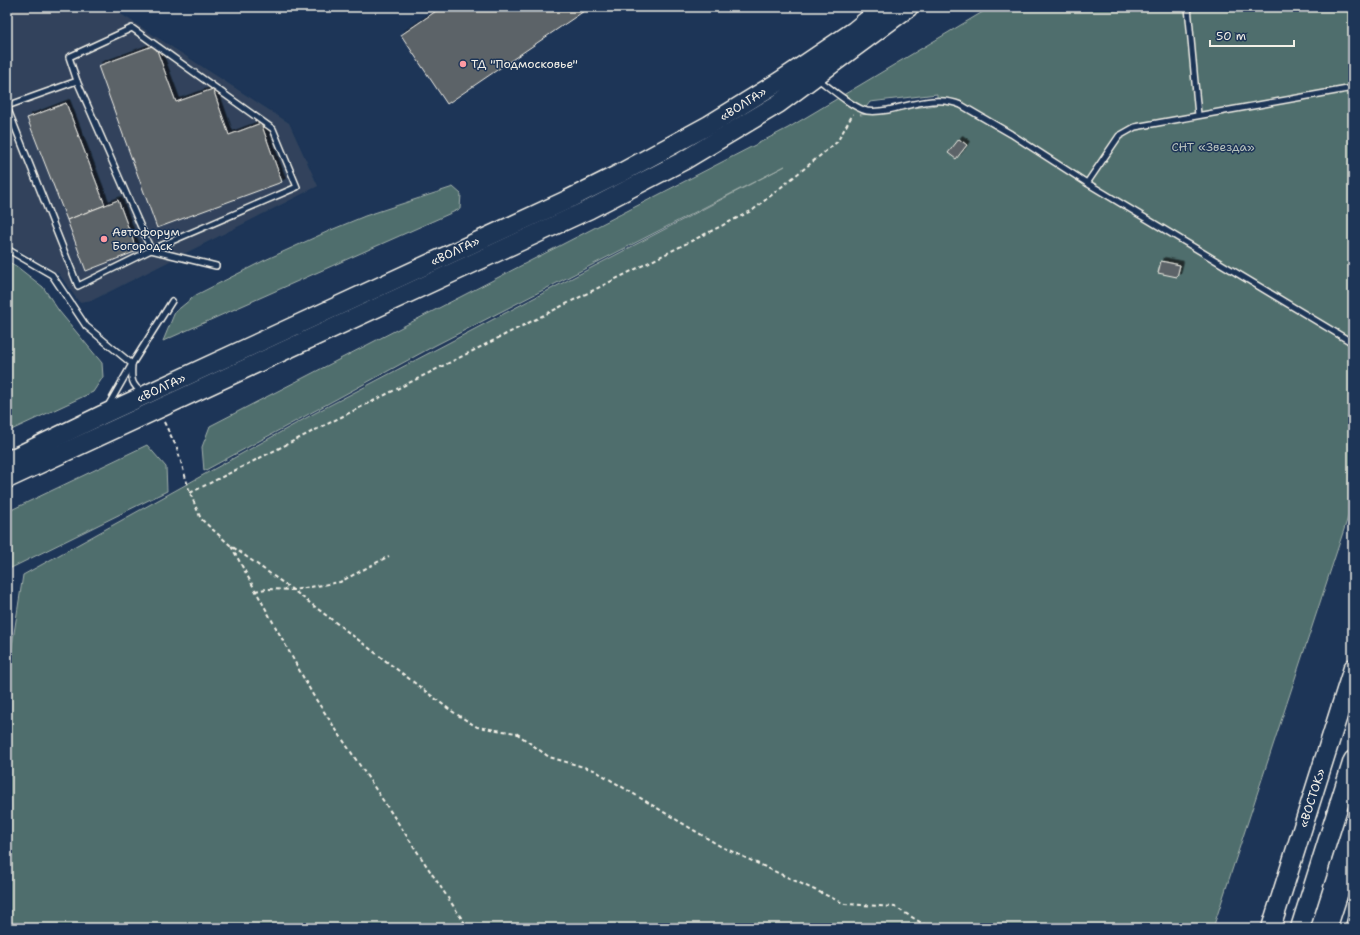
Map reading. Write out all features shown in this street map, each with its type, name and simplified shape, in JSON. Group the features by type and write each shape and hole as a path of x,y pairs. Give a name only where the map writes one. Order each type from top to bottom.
{"highway":[{"path":"896,10 924,7"},
{"name":"«ВОЛГА»","path":"7,479 590,209 683,161 778,104 816,77 896,10"},
{"name":"«ВОЛГА»","path":"7,461 147,394 567,200 619,174 709,125 780,81 854,31 896,10"},
{"name":"«ВОСТОК»","path":"1271,928 1353,668"},
{"path":"1300,928 1353,760"}],"lane":[{"path":"1188,7 1198,115"},
{"path":"77,81 7,106 78,286 151,250 297,187 273,129 132,28 69,57 77,81 151,250"},
{"path":"816,77 857,107 867,111 881,111 937,100 952,101 965,107 1011,134 1087,183 1353,343"},
{"path":"1087,183 1119,136 1135,127 1353,88"},
{"path":"7,249 52,275 86,326 132,364 133,384 138,390 147,394"},
{"path":"151,250 216,266"},
{"path":"102,415 172,301"},
{"path":"1341,928 1353,891"}],"path":[{"path":"190,493 753,210 837,142 857,107"},
{"path":"158,409 177,448 190,493 201,519 230,545 293,590 450,710 477,727 516,733 549,757 594,770 720,846 845,904 895,907 930,928"},
{"path":"230,545 313,695 468,928"},
{"path":"255,591 266,589 293,590 340,582 389,556"}],"shaded area":[{"path":"7,7 110,7 289,123 318,186 93,300 79,302 59,274 7,243"}],"green space":[{"name":"СНТ «Звезда»","path":"991,7 1353,7 1353,502 1213,928 7,928 7,678 23,575 315,413 785,166 434,346 204,471 202,447 210,426 788,128","holes":["937,94 937,105 860,115 870,102"]},
{"path":"453,187 461,194 460,209 163,341 175,312 196,295 263,261 331,230 365,216"},
{"path":"7,261 16,266 43,287 59,311 102,363 103,377 93,392 7,432"},
{"path":"147,445 166,467 167,491 7,570 7,512"}],"building":[{"name":"ТД \"Подмосковье\"","path":"442,7 590,7 447,104 401,35"},
{"path":"155,45 176,102 213,89 229,135 261,123 282,182 157,228 98,66"},
{"path":"66,103 105,205 67,220 27,118"},
{"path":"959,139 967,145 956,159 948,153"},
{"path":"118,200 137,251 86,271 67,220"},
{"path":"1161,261 1180,265 1177,277 1158,273"}],"place":[{"name":"ТД \"Подмосковье\"","path":"463,64"},
{"name":"Автофорум Богородск","path":"104,239"}]}
